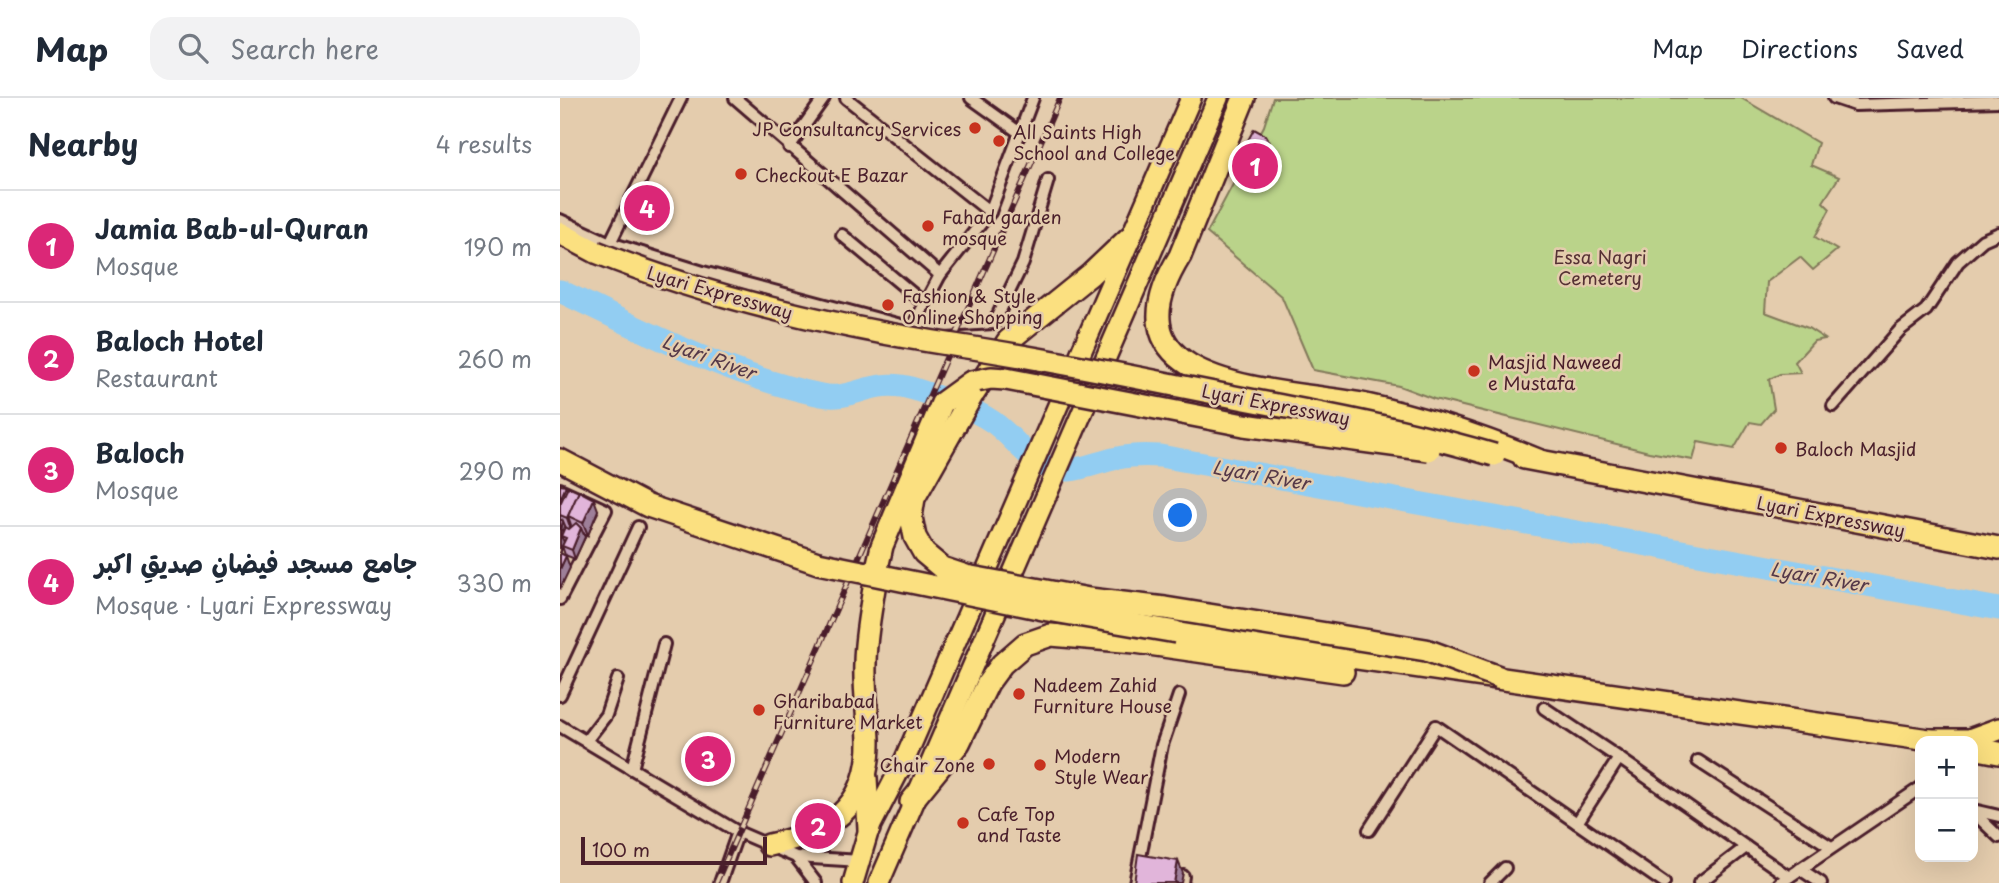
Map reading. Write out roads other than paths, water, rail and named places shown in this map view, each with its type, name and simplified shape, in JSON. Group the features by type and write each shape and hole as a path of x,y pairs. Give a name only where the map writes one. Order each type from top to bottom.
{"highway":[{"path":"853,883 869,829 905,759 1191,98"},
{"path":"879,883 1013,568 1219,98"},
{"path":"1244,98 1180,256 1166,280 1158,303 1159,322 1167,342 1196,372 1224,381 1366,405 1469,432 1538,460"},
{"name":"Lyari Expressway","path":"560,233 641,270 776,309 932,343 1151,380 1369,422 1494,455 1538,460 1976,544 1999,551"},
{"path":"1130,237 1091,274 1008,341 971,397 914,498 911,517 915,537 924,553 942,568 1031,589 1426,650 1499,677"},
{"path":"869,829 865,664 877,568 890,526 935,415 949,395 979,380 1006,379 1244,425 1444,452 1494,455"},
{"path":"560,460 648,506 818,563 1048,610 1163,629 1915,738"},
{"path":"912,802 959,743 988,683 1002,664 1025,644 1051,635 1135,642 1341,672 1499,677"},
{"path":"1978,737 1999,729"},
{"path":"1978,749 1999,753"},
{"path":"769,845 816,832 834,820 855,799 866,771"}],"street":[{"path":"610,243 681,98"},
{"path":"735,98 940,275"},
{"path":"789,147 824,98"},
{"path":"846,98 990,212"},
{"path":"862,111 866,98"},
{"path":"971,98 1020,133"},
{"path":"912,328 940,275 990,212 1032,98"},
{"path":"1834,98 1854,105 1999,101"},
{"path":"560,220 610,243 704,272 912,328 994,323 1023,263 1048,180"},
{"path":"1833,406 1900,330 1926,310 1958,261 1983,240 1999,233"},
{"path":"842,235 925,304"},
{"path":"560,489 606,510 572,565 560,599"},
{"path":"560,695 638,527"},
{"path":"632,769 664,644"},
{"path":"586,741 606,715 618,679"},
{"path":"1135,883 1140,844 1163,744 1179,695"},
{"path":"1544,708 1746,847 1785,880 1915,791"},
{"path":"560,726 738,832 796,857 861,861"},
{"path":"1369,830 1436,726 1664,883"},
{"path":"1577,823 1619,758"},
{"path":"1698,761 1831,847"},
{"path":"1978,812 1999,816"},
{"path":"1978,816 1999,837"},
{"path":"720,883 738,832"},
{"path":"1703,882 1746,847"},
{"path":"796,857 816,883"},
{"path":"1490,883 1505,868"},
{"path":"1800,869 1821,883"}],"waterway":[{"name":"Lyari River","path":"560,291 688,351 787,387 833,396 886,385 914,389 944,399 993,422 1027,454 1042,464 1059,470 1123,457 1160,456 1999,609"}],"railway":[{"path":"716,883 1060,98"}],"place":[{"name":"JP Consultancy Services","path":"975,128"},
{"name":"All Saints High School and College","path":"999,141"},
{"name":"Jamia Bab-ul-Quran","path":"1255,166"},
{"name":"Checkout E Bazar","path":"741,174"},
{"name":"جامع مسجد فیضانِ صدیقِ اکبر","path":"647,208"},
{"name":"Fahad garden mosque","path":"928,226"},
{"name":"Fashion & Style Online Shopping","path":"888,305"},
{"name":"Masjid Naweed e Mustafa","path":"1474,371"},
{"name":"Baloch Masjid","path":"1781,448"},
{"name":"Nadeem Zahid Furniture House","path":"1019,694"},
{"name":"Gharibabad Furniture Market","path":"759,710"},
{"name":"Baloch","path":"708,759"},
{"name":"Chair Zone","path":"989,764"},
{"name":"Modern Style Wear","path":"1040,765"},
{"name":"Cafe Top and Taste","path":"963,823"},
{"name":"Baloch Hotel","path":"818,826"}],"park label":[{"name":"Essa Nagri Cemetery","path":"1600,266"}]}
